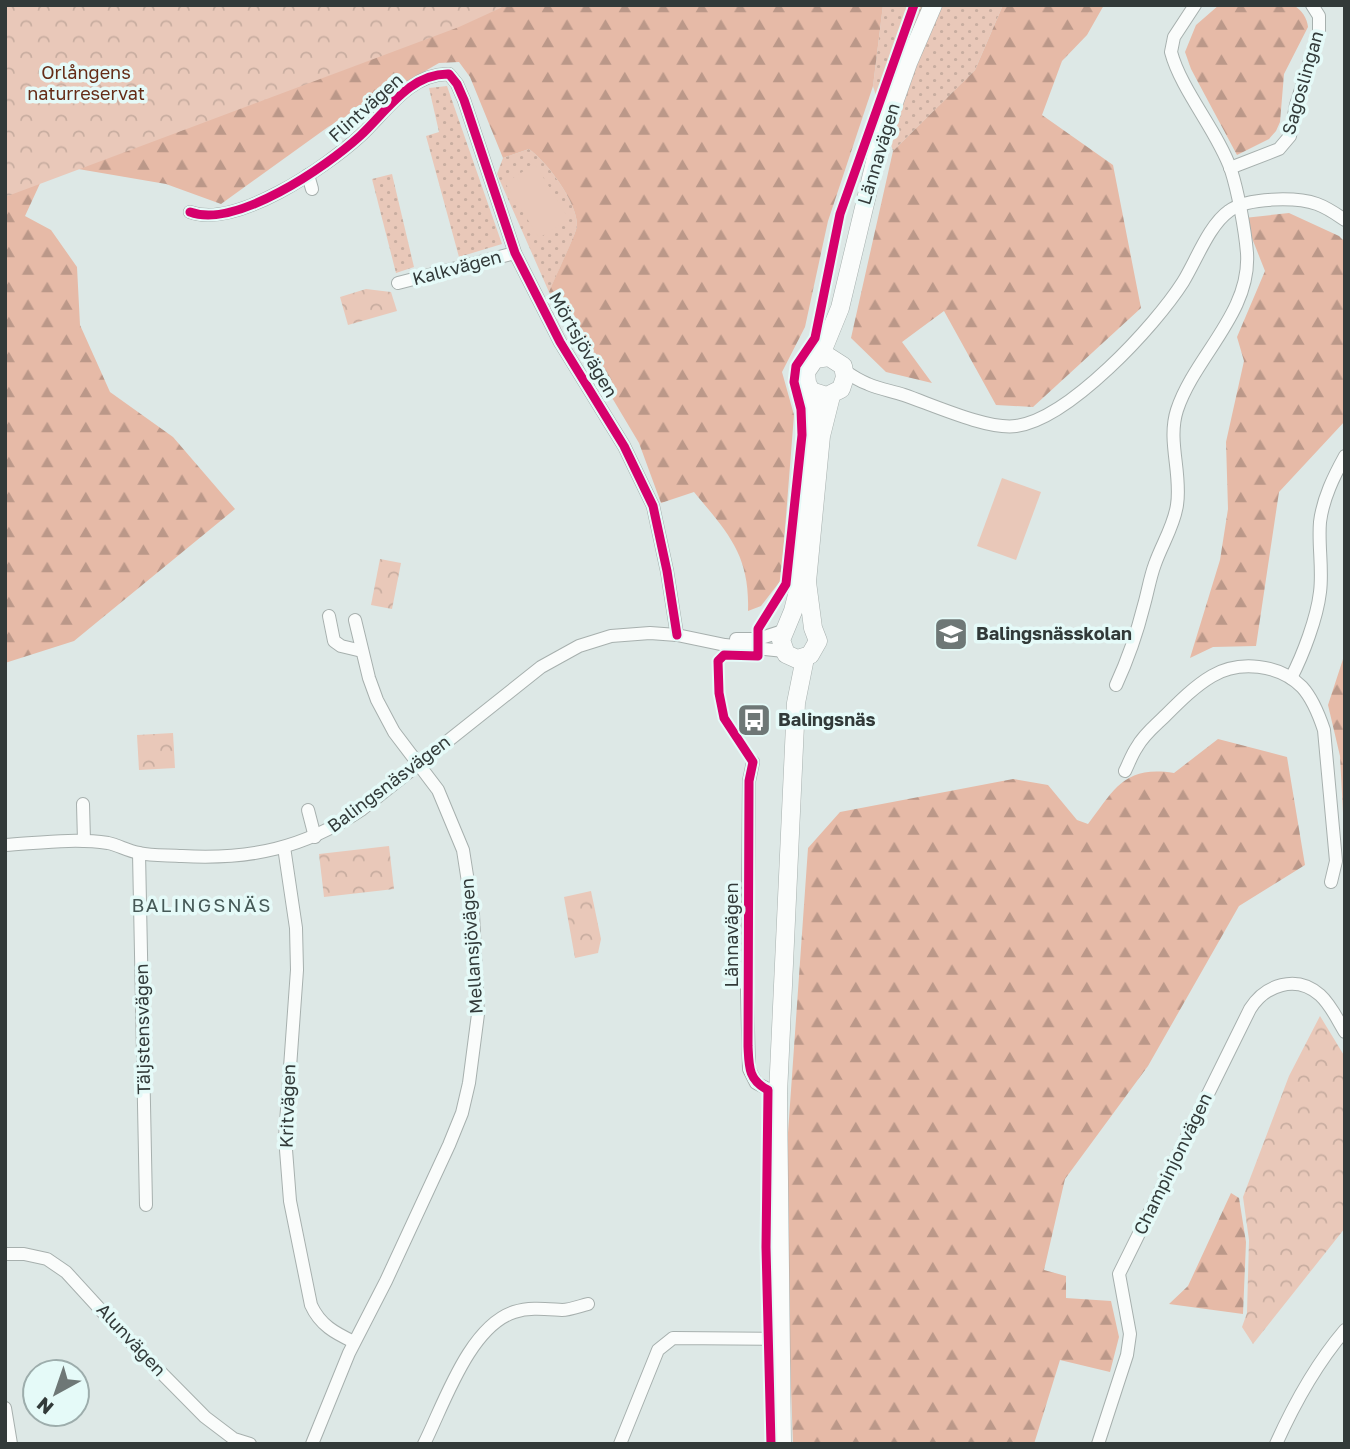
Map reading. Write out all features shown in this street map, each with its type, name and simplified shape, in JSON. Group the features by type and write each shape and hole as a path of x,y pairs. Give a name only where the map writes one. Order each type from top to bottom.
{"main road":[{"name":"Lännavägen","path":"782,1444 778,1094 796,703 793,655 780,640 800,583 813,435 811,391 806,372 810,364 820,357 840,308 879,145 908,63 933,5"},
{"name":"Lännavägen","path":"793,655 814,652 817,646 807,582 821,436 834,394 845,382 840,308"},
{"path":"820,357 829,357 842,366"},
{"path":"811,391 822,396 834,394"},
{"path":"785,628 800,621 813,628"}],"street":[{"path":"1116,685 1128,658 1154,566 1173,522 1177,505 1178,482 1173,437 1176,412 1194,374 1231,313 1246,274 1247,254 1230,168 1172,55 1174,37 1195,5"},
{"name":"Sagoslingan","path":"1230,168 1279,149 1290,136 1296,105 1319,32 1319,16 1312,5"},
{"name":"Flintvägen","path":"190,212 207,216 230,212 261,201 333,159 403,92 425,79 438,74 449,74"},
{"name":"Mörtsjövägen","path":"449,74 464,100 515,253 560,342 624,446 653,506 677,635"},
{"path":"308,175 312,188"},
{"path":"842,366 870,385 992,424 1019,426 1045,416 1114,363 1149,328 1230,209 1239,205 1284,200 1307,201 1326,208 1345,220"},
{"name":"Kalkvägen","path":"398,283 515,253"},
{"path":"834,394 870,385"},
{"path":"1291,678 1298,665 1318,602 1321,518 1331,483 1345,456"},
{"path":"329,616 334,641 341,646 362,651"},
{"name":"Mellansjövägen","path":"309,1443 354,1342 449,1145 469,1083 478,1014 473,914 463,850 446,804 383,713 369,678 355,620"},
{"name":"Balingsnäsvägen","path":"705,641 758,639 785,628"},
{"name":"Balingsnäsvägen","path":"5,845 84,841 110,843 139,853 208,857 256,853 284,847 315,836 360,810 541,667 564,652 611,636 677,635 793,655"},
{"path":"1125,771 1143,738 1173,707 1213,675 1230,668 1246,666 1268,668 1291,678 1303,688 1318,711 1324,730 1336,861 1331,882"},
{"name":"Lännavägen","path":"753,762 749,781 749,1069 755,1083 778,1094"},
{"path":"83,804 84,841"},
{"path":"308,810 315,836"},
{"name":"Kritvägen","path":"284,847 296,928 297,970 285,1137 290,1201 311,1305 316,1317 332,1331 354,1342"},
{"name":"Täljstensvägen","path":"139,853 146,1205"},
{"name":"Champinjonvägen","path":"1098,1444 1127,1355 1130,1334 1119,1273 1250,1009 1257,998 1275,987 1293,984 1303,986 1321,996 1345,1032"},
{"name":"Alunvägen","path":"5,1254 24,1254 47,1259 66,1272 205,1418 234,1439 250,1444"},
{"path":"424,1444 469,1350 489,1327 507,1315 523,1310 564,1310 588,1304"},
{"path":"1276,1444 1290,1412 1331,1347 1345,1330"},
{"path":"620,1444 658,1350 664,1343 673,1338 779,1339"},
{"path":"5,1408 11,1444"}],"green space":[{"path":"5,5 883,5 873,86 828,221 805,327 782,372 794,415 781,580 761,606 748,611 748,591 741,560 717,520 694,492 661,503 639,443 549,292 577,226 567,195 544,163 529,149 503,158 470,77 459,62 439,63 328,127 221,204 166,184 49,164 25,216 51,230 77,267 80,325 110,392 173,437 235,509 74,641 5,663"},
{"name":"Orlångens naturreservat","path":"5,5 507,5 459,27 5,197"},
{"path":"883,5 1003,5 975,70 893,151 873,86"},
{"path":"1003,5 1104,5 1087,35 1062,61 1042,115 1113,165 1141,308 1033,407 996,405 944,311 902,342 932,383 886,372 851,338 893,151 975,70"},
{"path":"1219,5 1293,5 1304,15 1308,27 1284,74 1280,122 1276,131 1269,139 1237,155 1191,69 1185,52 1196,25"},
{"path":"447,86 502,244 459,257 426,136 439,132 429,88"},
{"path":"529,149 560,184 576,217 576,231 549,292 497,174 503,158"},
{"path":"535,164 569,219 539,238 505,183"},
{"path":"392,174 414,267 396,273 372,179"},
{"path":"1289,213 1339,236 1345,242 1345,421 1279,492 1256,646 1213,647 1190,658 1220,560 1228,509 1226,442 1244,361 1237,337 1265,271 1244,218"},
{"path":"366,289 391,292 397,311 348,325 340,297"},
{"path":"1002,478 1041,492 1016,560 977,546"},
{"path":"380,559 401,563 392,609 371,605"},
{"path":"1345,653 1345,851 1340,756 1328,705"},
{"path":"173,733 175,768 139,770 137,735"},
{"path":"1218,739 1287,757 1305,865 1239,906 1148,1066 1065,1179 1044,1270 1066,1276 1066,1298 1111,1301 1119,1337 1110,1372 1060,1360 1034,1444 793,1444 784,1190 808,848 840,812 1013,779 1048,785 1077,820 1088,824 1122,783 1143,773 1174,773"},
{"path":"389,846 394,889 324,897 319,854"},
{"path":"591,891 601,939 598,953 575,958 564,897"},
{"path":"1320,1016 1345,1057 1345,1228 1253,1344 1242,1327 1247,1313 1249,1240 1243,1197 1289,1076"},
{"path":"1231,1193 1239,1198 1246,1242 1243,1314 1169,1304 1188,1286"}],"cycle path":[{"path":"771,1444 766,1247 768,1090 753,1077 749,1066 748,1046 749,781 753,762 724,718 719,693 718,661 724,655 758,656 758,629 786,584 802,435 801,409 794,382 796,366 815,338 840,214 914,5"},
{"path":"190,212 209,215 231,212 280,192 345,149 411,87 435,75 449,74 464,100 515,253 560,342 624,446 653,506 677,635"}],"place":[{"name":"Balingsnässkolan","path":"951,634"},
{"name":"Balingsnäs","path":"754,720"}],"district":[{"name":"BALINGSNÄS","path":"202,905"}]}
